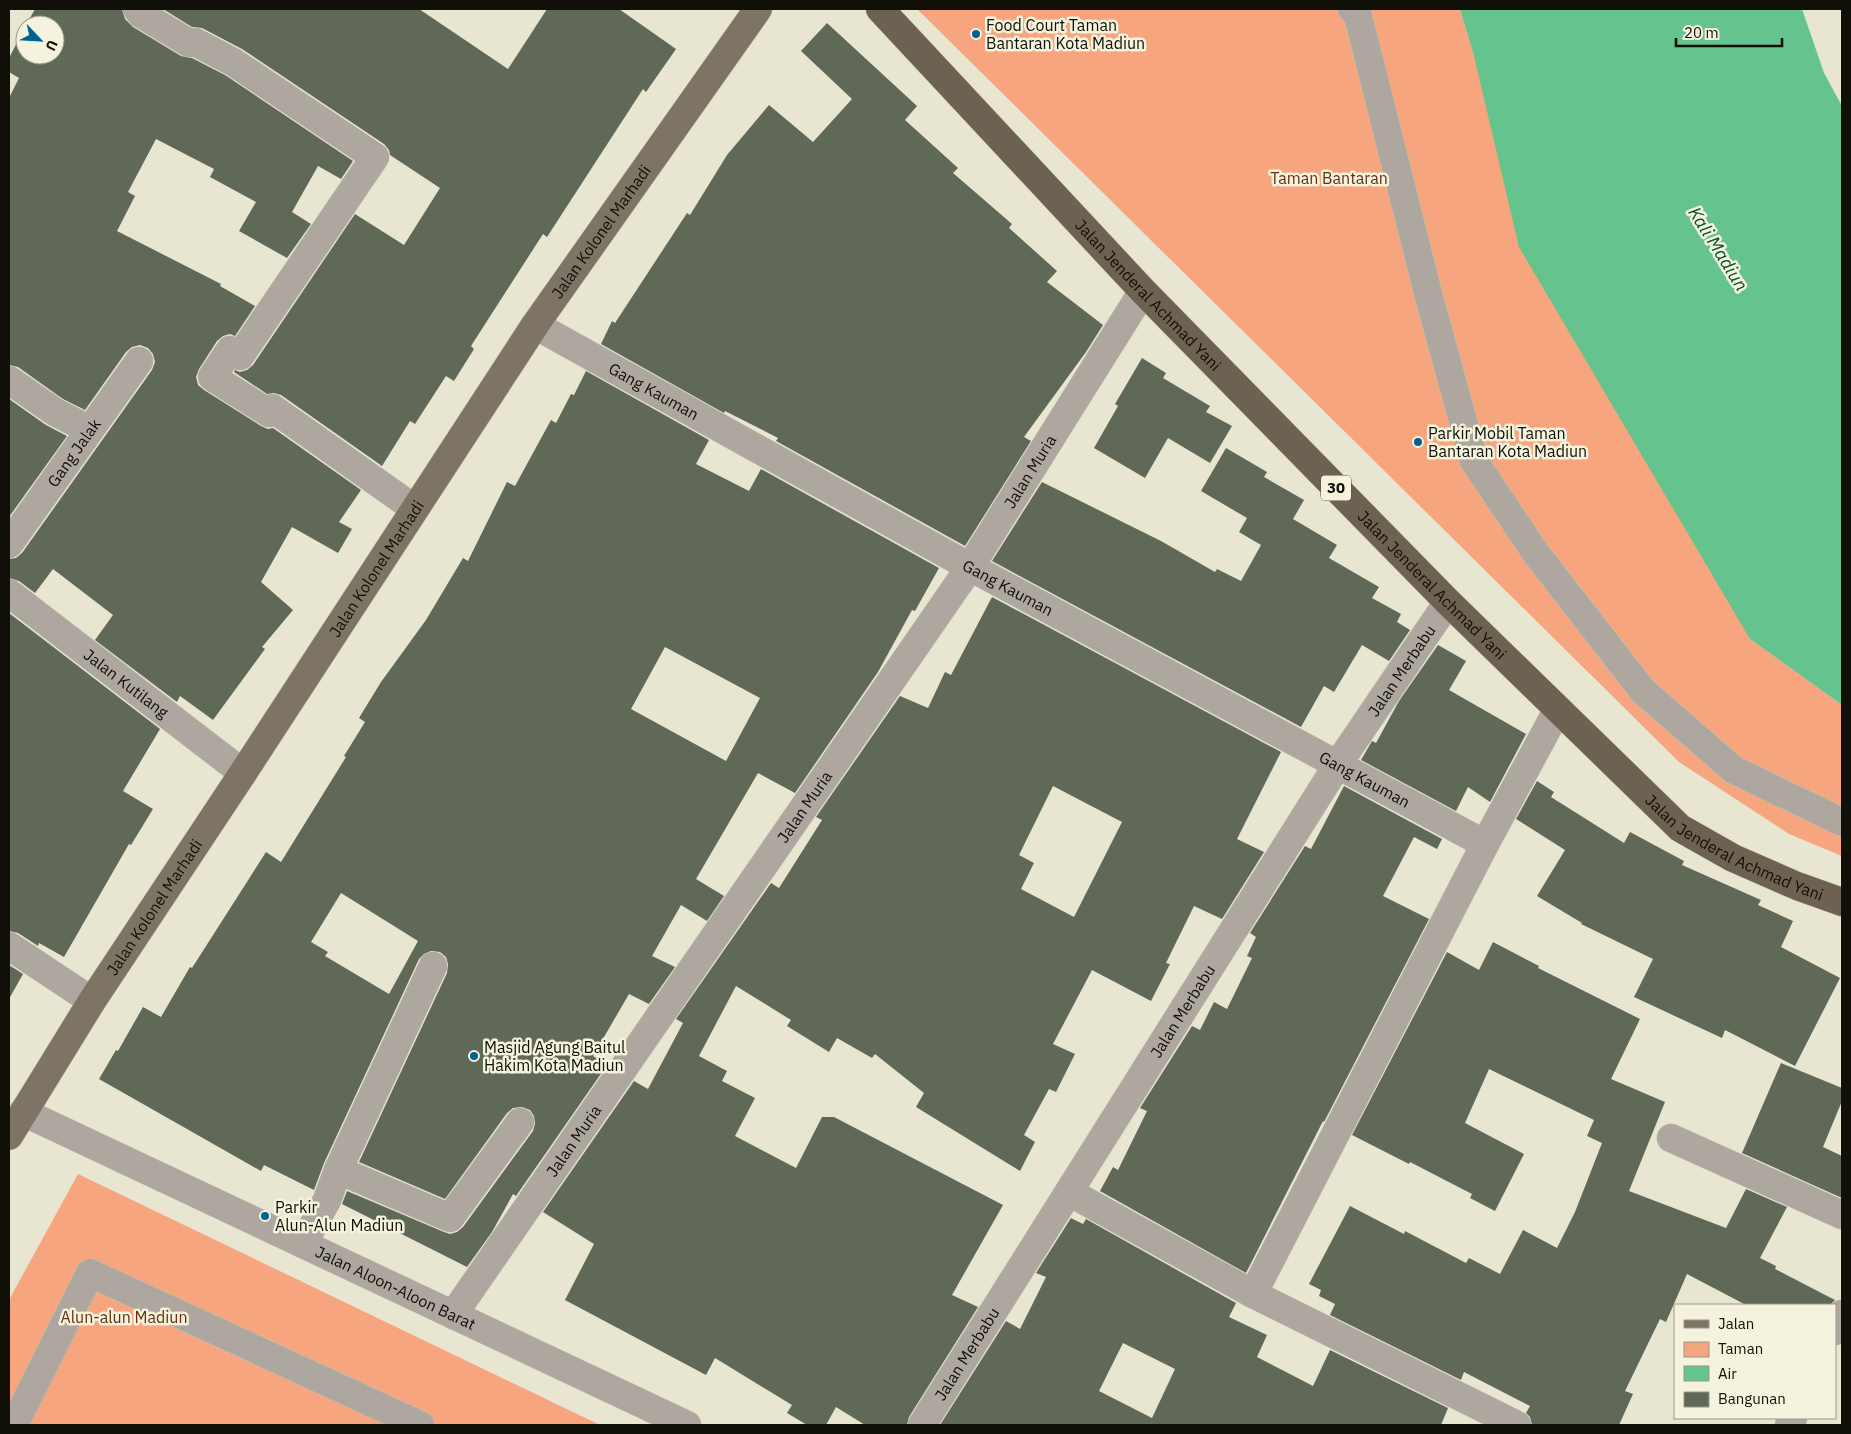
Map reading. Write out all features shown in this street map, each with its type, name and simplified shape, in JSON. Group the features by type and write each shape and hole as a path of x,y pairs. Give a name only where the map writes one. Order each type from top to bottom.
{"highway":[{"name":"Jalan Jenderal Achmad Yani","path":"880,9 1143,291 1448,602 1680,828 1733,858 1797,886 1842,902"}],"main road":[{"name":"Jalan Kolonel Marhadi","path":"9,1136 92,1000 243,773 535,325 758,9"}],"street":[{"path":"137,9 141,14 188,44 195,42 232,62 374,157 240,356 230,350 212,376 269,413 272,408 415,509"},
{"path":"1352,9 1358,16 1429,297 1474,461 1535,552 1643,691 1734,770 1842,822"},
{"name":"Jalan Muria","path":"453,1315 970,567 1143,291"},
{"name":"Gang Kauman","path":"535,325 970,567 1485,844"},
{"name":"Gang Jalak","path":"9,544 138,361"},
{"path":"9,380 56,412 90,430"},
{"name":"Jalan Kutilang","path":"9,593 243,773"},
{"name":"Jalan Merbabu","path":"922,1425 1338,764 1448,602"},
{"path":"1253,1294 1485,844 1558,709"},
{"path":"9,946 92,1000"},
{"path":"303,1244 327,1200 338,1170 433,966"},
{"name":"Jalan Aloon-Aloon Barat","path":"23,1112 687,1425"},
{"path":"338,1170 450,1218 520,1122"},
{"path":"1671,1138 1842,1215"},
{"path":"1069,1192 1253,1294 1517,1425"},
{"path":"14,1425 90,1273 420,1425"},
{"path":"1836,1329 1842,1314"}],"green space":[{"name":"Taman Bantaran","path":"917,9 1460,9 1474,56 1750,639 1842,705 1842,856 1789,834 1679,762"},
{"name":"Alun-alun Madiun","path":"78,1174 600,1425 9,1425 9,1300"}],"water":[{"name":"Kali Madiun","path":"1460,9 1802,9 1824,73 1842,106 1842,705 1750,639 1519,247 1474,56"}],"building":[{"path":"35,9 122,9 125,19 133,27 181,56 192,58 225,75 353,161 341,179 318,166 292,212 311,224 287,258 239,231 256,202 210,177 214,169 156,139 128,192 135,196 117,231 221,284 220,286 255,306 235,336 230,334 223,336 217,341 199,369 196,377 198,385 261,426 268,429 273,428 361,490 339,522 352,529 338,553 292,527 261,582 293,610 262,647 265,649 213,720 180,696 177,702 95,640 113,615 53,569 35,593 19,581 9,578 9,559 16,558 22,553 152,370 155,362 153,354 148,348 140,345 132,347 126,352 85,410 63,399 18,367 9,365 9,98 19,78 9,72 9,58 15,46 15,65 65,65 65,15 32,15"},
{"path":"163,9 419,9 508,69 547,9 619,9 676,49 646,92 643,89 547,237 543,234 471,346 474,349 454,381 446,376 415,424 410,421 382,466 281,395 267,394 234,372 235,370 240,372 247,370 253,365 355,214 404,245 440,188 390,155 389,150 384,144 242,49 202,28 192,27"},
{"path":"827,23 917,106 905,120 958,168 953,173 1012,224 1009,228 1057,271 1047,282 1103,325 1086,352 1024,437 1031,441 965,546 776,441 778,438 725,411 724,413 601,344 612,321 615,323 687,213 690,215 727,155 769,105 813,142 852,99 801,51"},
{"path":"1142,358 1166,373 1163,378 1210,406 1206,412 1232,426 1210,463 1168,438 1145,478 1094,448 1118,406 1115,404"},
{"path":"586,371 709,440 696,464 749,491 761,469 939,568 915,611 912,610 878,672 795,793 758,773 696,879 724,896 707,921 681,905 652,956 675,967 649,1004 629,994 593,1056 607,1065 516,1196 513,1194 492,1232 467,1267 342,1204 347,1191 444,1232 450,1234 457,1232 463,1227 533,1131 535,1124 534,1116 530,1110 522,1107 513,1108 507,1113 445,1199 359,1162 447,973 448,964 446,957 440,952 431,951 419,959 324,1163 314,1190 264,1165 261,1171 99,1079 116,1050 118,1051 143,1007 161,1017 190,967 192,968 266,852 281,862 346,757 344,756 365,722 359,718 381,682 426,620 463,558 468,561 507,482 515,486 551,420 556,423 571,394 574,395","holes":["665,647 760,698 726,761 631,709","341,893 418,941 389,994 325,956 328,952 311,942"]},
{"path":"9,399 46,425 67,436 9,517"},
{"path":"1226,448 1267,472 1264,477 1304,500 1293,519 1337,545 1329,558 1379,587 1372,598 1401,614 1397,622 1410,630 1389,661 1362,645 1334,692 1324,686 1301,727 992,561 1042,482 1161,541 1215,572 1217,569 1241,581 1261,545 1239,532 1247,518 1201,491"},
{"path":"992,597 1281,752 1237,839 1264,852 1222,919 1194,906 1166,963 1170,964 1151,1001 1092,970 1053,1044 1075,1054 1056,1092 1049,1089 1024,1135 1035,1142 1020,1171 916,1107 924,1093 875,1054 872,1058 837,1038 829,1052 787,1026 791,1020 736,986 699,1056 727,1071 722,1081 755,1098 735,1136 796,1168 822,1117 834,1117 1003,1205 952,1295 978,1307 909,1417 907,1425 865,1425 836,1407 826,1425 807,1425 787,1413 792,1405 715,1358 706,1375 565,1300 594,1244 543,1212 634,1081 648,1089 683,1023 676,1019 771,883 779,888 822,820 816,817 900,696 928,708 945,672 951,675","holes":["1053,786 1122,822 1074,917 1021,889 1034,863 1019,855"]},
{"path":"9,613 160,729 123,791 153,809 131,845 129,844 64,957 39,943 38,946 18,933 9,931"},
{"path":"1438,645 1466,661 1449,690 1526,734 1490,802 1468,787 1456,811 1361,760 1372,741 1376,743 1399,701"},
{"path":"1537,781 1554,792 1551,797 1624,843 1630,832 1684,861 1682,865 1761,900 1758,905 1793,921 1781,947 1840,978 1795,1066 1725,1030 1722,1038 1634,997 1653,959 1581,924 1537,896 1565,850 1516,819"},
{"path":"1344,786 1442,839 1437,849 1414,837 1383,896 1429,919 1246,1273 1100,1191 1113,1167 1118,1170 1147,1111 1140,1108 1192,1026 1200,1030 1214,1002 1227,1009 1252,958 1247,956 1256,937 1250,933 1305,846 1311,849"},
{"path":"1493,942 1539,966 1538,968 1640,1019 1611,1079 1665,1102 1629,1191 1726,1228 1746,1189 1787,1207 1760,1258 1776,1266 1775,1269 1835,1300 1831,1304 1744,1304 1687,1274 1666,1322 1660,1319 1625,1391 1633,1394 1619,1425 1532,1425 1530,1417 1526,1413 1530,1406 1464,1372 1461,1380 1330,1315 1335,1304 1319,1296 1321,1290 1309,1284 1350,1206 1404,1234 1405,1231 1466,1263 1469,1258 1500,1274 1523,1230 1557,1248 1575,1212 1602,1143 1587,1136 1594,1120 1489,1069 1465,1123 1524,1154 1495,1211 1470,1198 1472,1194 1352,1135 1447,952 1479,970"},
{"path":"9,965 23,974 9,999"},
{"path":"1781,1063 1842,1088 1842,1101 1823,1147 1842,1156 1842,1198 1742,1153"},
{"path":"1071,1218 1083,1224 1086,1219 1236,1303 1229,1317 1267,1335 1257,1357 1313,1386 1330,1350 1448,1408 1441,1425 940,1425 1006,1321 1020,1329 1046,1277 1036,1273","holes":["1123,1343 1175,1369 1152,1418 1099,1391"]}],"place":[{"name":"Food Court Taman Bantaran Kota Madiun","path":"976,34"},
{"name":"Parkir Mobil Taman Bantaran Kota Madiun","path":"1418,442"},
{"name":"Masjid Agung Baitul Hakim Kota Madiun","path":"474,1056"},
{"name":"Parkir Alun-Alun Madiun","path":"265,1216"}]}
